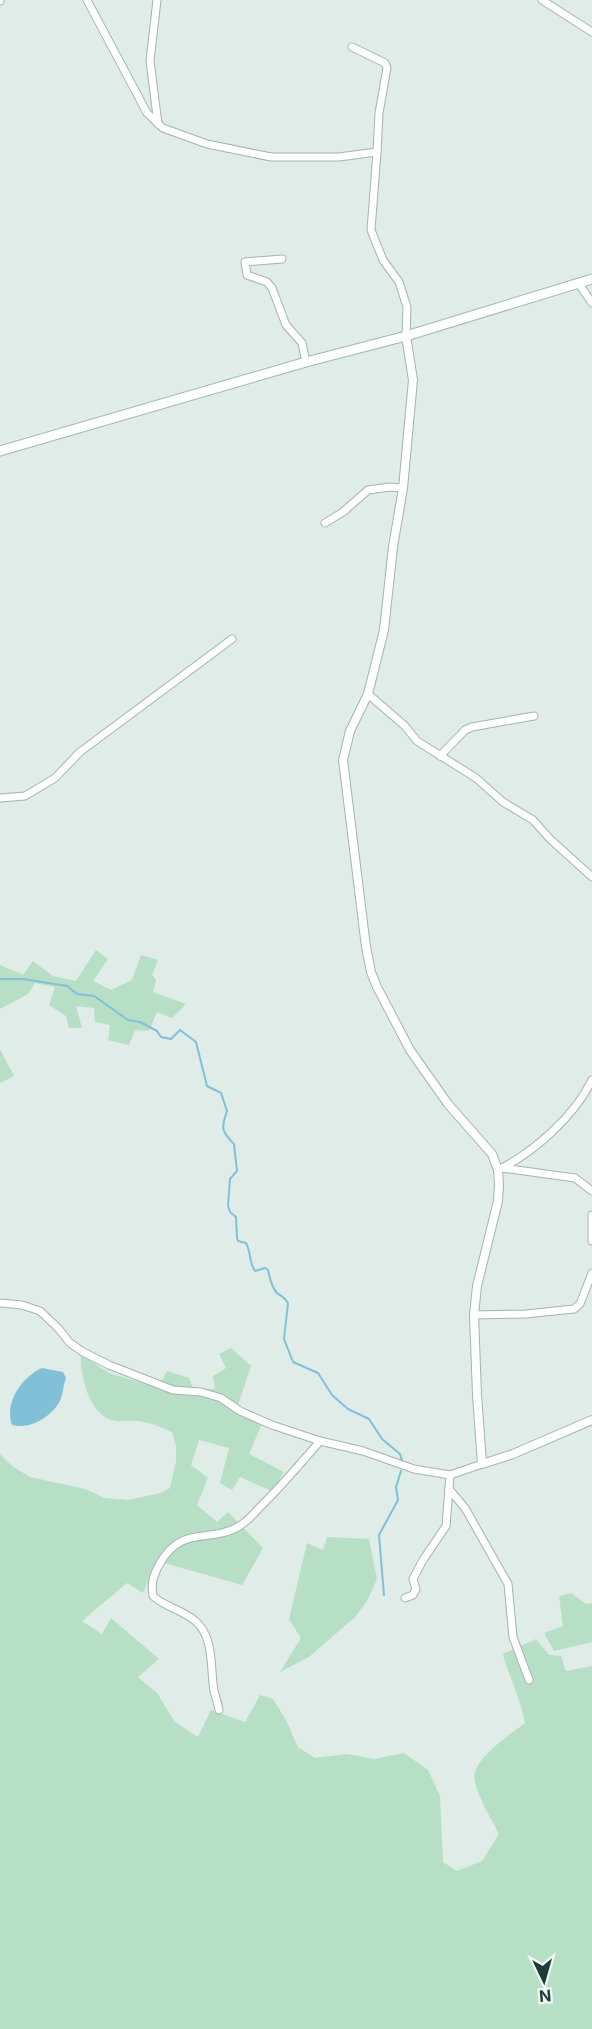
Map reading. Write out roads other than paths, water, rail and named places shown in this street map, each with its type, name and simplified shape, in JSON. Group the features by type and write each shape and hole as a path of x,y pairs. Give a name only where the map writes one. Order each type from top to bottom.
{"main road":[{"path":"0,451 306,362 406,336 592,279"}],"street":[{"path":"87,0 147,113 163,128 207,144 272,158 339,158 376,152"},
{"path":"157,0 150,61 158,124"},
{"path":"547,1 592,32"},
{"path":"352,47 385,63 387,68 379,113 371,230 383,260 399,282 407,307 406,336 412,380 403,488 384,630 368,694 350,730 343,760 353,854 371,972 410,1050 448,1104 492,1154 500,1169 498,1201 477,1286 474,1315 482,1464"},
{"path":"282,259 246,262 246,272 249,276 267,282 272,288 286,325 302,343 306,362"},
{"path":"579,284 592,303"},
{"path":"325,523 343,512 368,490 403,488"},
{"path":"0,798 25,796 55,778 80,752 232,639"},
{"path":"368,694 405,726 417,741 476,778 503,802 533,820 550,839 592,877"},
{"path":"440,756 465,730 472,727 534,716"},
{"path":"500,1169 524,1156 560,1125 592,1080"},
{"path":"500,1169 575,1179 592,1191"},
{"path":"592,1215 592,1241"},
{"path":"474,1315 574,1310 580,1304 592,1273"},
{"path":"0,1303 22,1305 40,1311 70,1343 109,1365 174,1390 201,1392 221,1398 240,1411 272,1425 320,1441 363,1451 414,1469 450,1475 513,1454 592,1420"},
{"path":"219,1710 204,1630 195,1620 153,1596 153,1576 163,1557 178,1543 196,1536 230,1531 242,1524 266,1502 320,1441"},
{"path":"405,1598 413,1595 416,1589 413,1578 446,1526 450,1475"},
{"path":"449,1489 465,1508 508,1584 513,1637 529,1680"}],"water":[{"path":"42,1368 63,1372 66,1378 60,1401 46,1417 33,1424 12,1425 10,1408 16,1391 28,1377"}],"waterway":[{"path":"0,979 23,979 67,986 77,994 94,996 128,1020 140,1022 157,1031 161,1037 171,1039 180,1030 196,1042 207,1086 221,1093 227,1111 223,1129 234,1144 237,1171 230,1179 228,1206 230,1212 236,1217 237,1238 238,1241 246,1243 255,1271 265,1268 268,1270 273,1288 288,1303 284,1339 293,1362 318,1373 332,1395 348,1409 369,1419 382,1439 400,1454 403,1464"},
{"path":"384,1595 379,1535 398,1500 396,1487 401,1471"}]}
